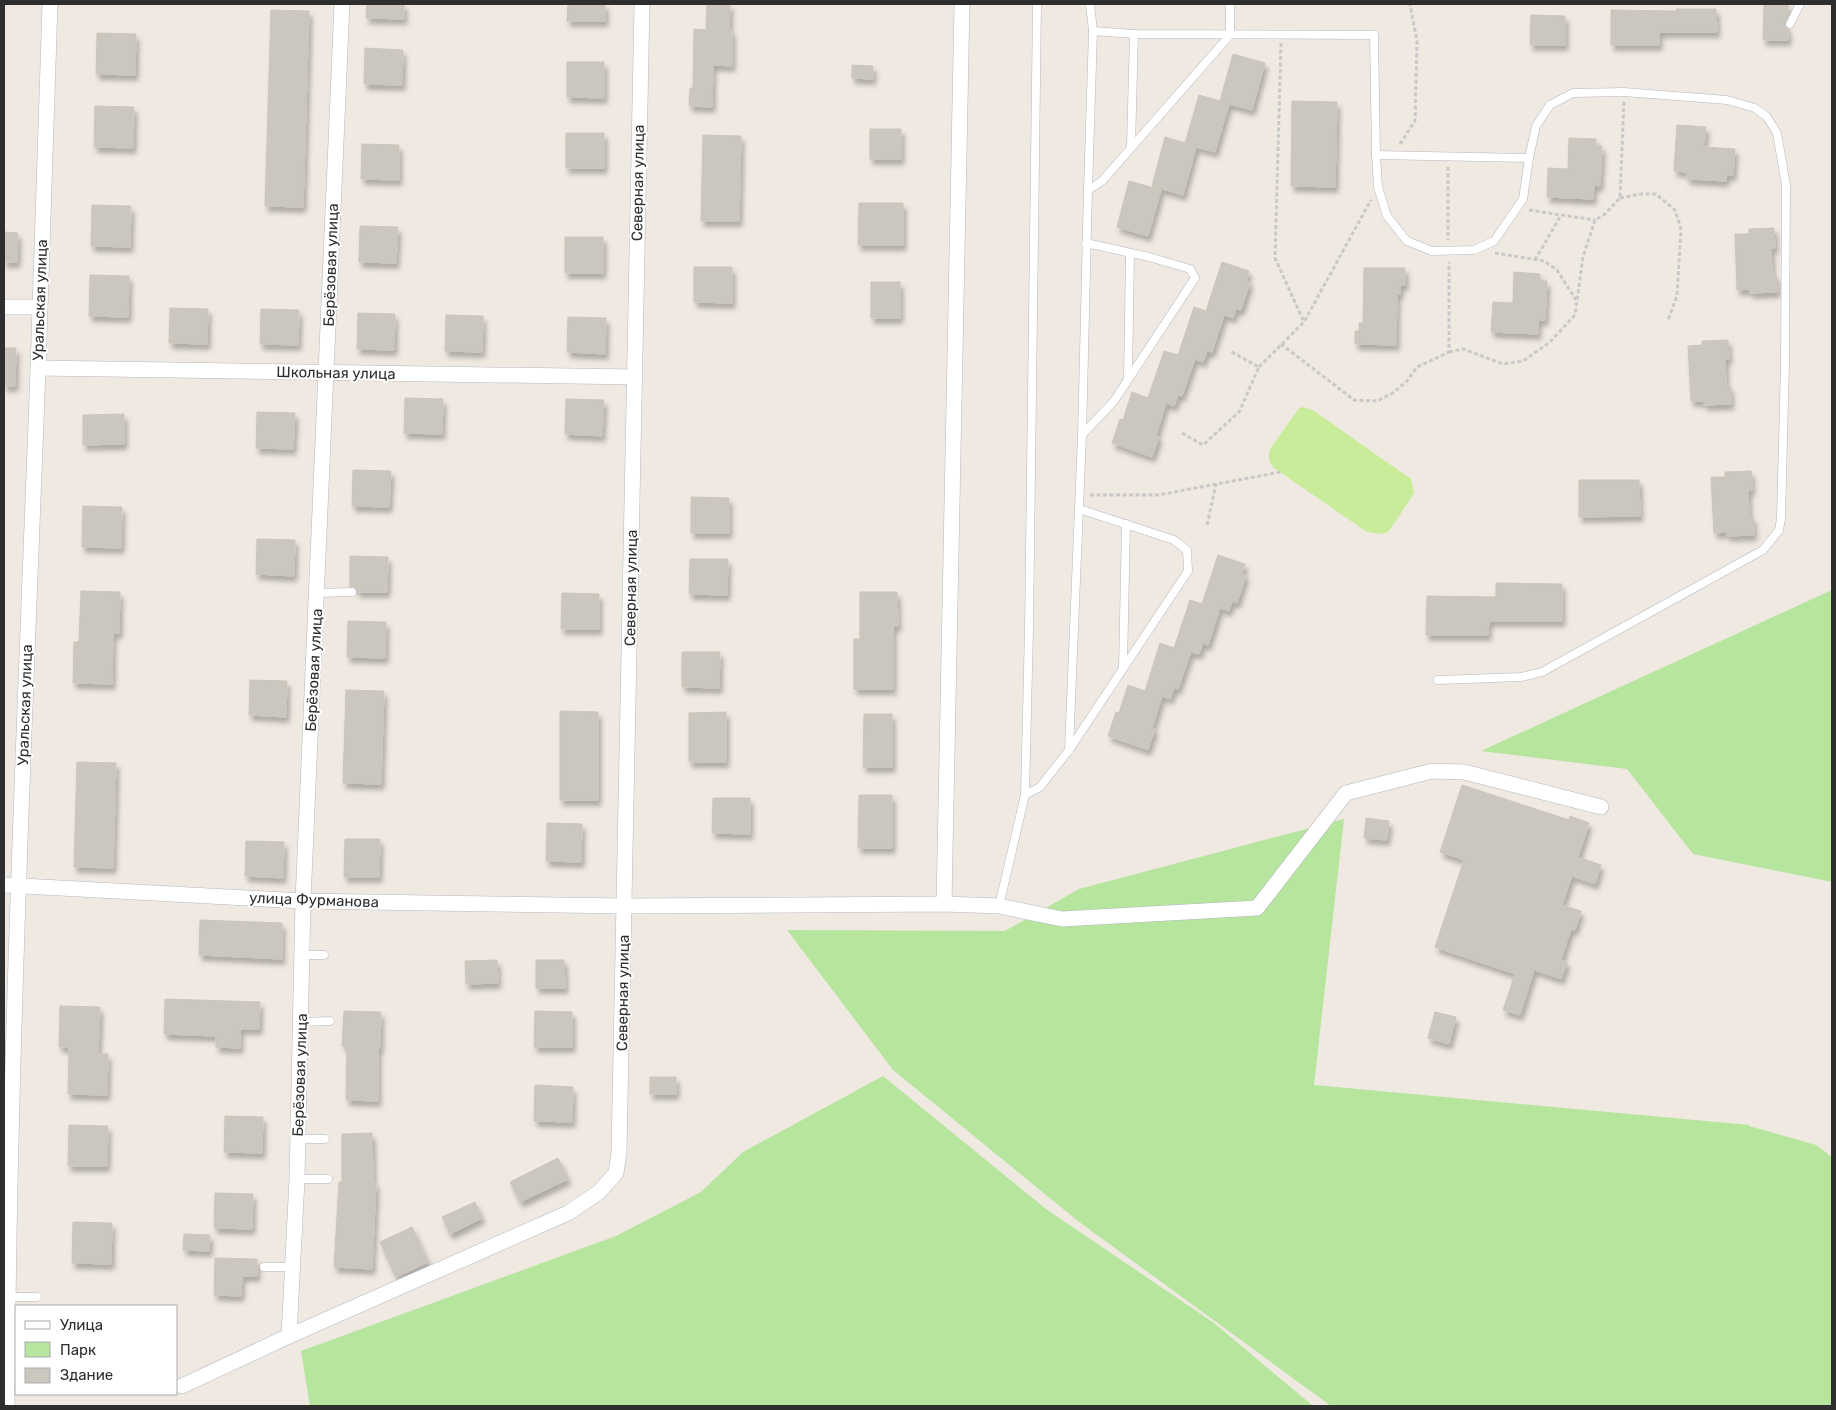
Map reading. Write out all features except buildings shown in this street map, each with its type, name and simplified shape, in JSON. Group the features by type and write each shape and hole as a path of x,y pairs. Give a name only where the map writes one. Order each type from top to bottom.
{"street":[{"name":"Уральская улица","path":"7,1406 11,886 38,368 50,4"},
{"name":"Берёзовая улица","path":"289,1336 297,1179 304,901 342,4"},
{"name":"Северная улица","path":"289,1336 568,1212 599,1192 616,1173 619,1152 625,906 642,4"},
{"path":"944,904 962,4"},
{"path":"4,306 40,307"},
{"name":"Школьная улица","path":"38,368 634,378"},
{"name":"улица Фурманова","path":"11,886 304,901 625,906 944,904 999,906 1062,919 1257,908 1346,793 1432,771 1464,772 1601,807"},
{"path":"182,1386 289,1336"}],"lane":[{"path":"999,906 1025,795 1037,4"},
{"path":"1069,750 1082,435 1093,32 1090,4"},
{"path":"1088,190 1102,181 1230,35 1230,4"},
{"path":"1790,24 1800,4"},
{"path":"1093,32 1134,34 1374,35 1378,188 1387,216 1406,241 1432,251 1474,250 1494,242 1523,199 1536,126 1550,105 1574,93 1624,92 1727,100 1755,108 1768,117 1777,133 1786,185 1785,362 1781,519 1779,530 1763,550 1542,672 1521,677 1438,680"},
{"path":"1131,146 1134,34"},
{"path":"1376,155 1529,158"},
{"path":"1082,435 1114,401 1195,278 1190,269 1130,253 1086,244"},
{"path":"1128,380 1130,253"},
{"path":"1025,795 1040,787 1069,750 1188,571 1187,550 1174,540 1079,509"},
{"path":"1123,668 1126,524"},
{"path":"317,593 352,592"},
{"path":"303,955 324,955"},
{"path":"302,1022 330,1021"},
{"path":"298,1139 325,1140"},
{"path":"297,1179 328,1179"},
{"path":"264,1267 292,1267"},
{"path":"8,1297 37,1297"}],"path":[{"path":"1393,155 1415,121 1418,41 1410,4"},
{"path":"1282,35 1275,258 1304,322"},
{"path":"1620,198 1624,92"},
{"path":"1448,156 1449,352"},
{"path":"1182,433 1203,445 1239,412 1259,366 1304,322 1378,188"},
{"path":"1517,208 1595,220 1605,214 1620,198 1641,194 1656,194 1675,210 1681,230 1677,296 1668,320"},
{"path":"1535,260 1561,214"},
{"path":"1281,344 1354,400 1377,401 1393,393 1407,381 1417,367 1449,352 1464,349 1504,364 1523,360 1550,342 1575,315 1583,257 1595,220"},
{"path":"1474,250 1544,262 1557,270 1577,300"},
{"path":"1230,351 1259,366"},
{"path":"1080,495 1158,495 1281,472"},
{"path":"1207,525 1216,484"}],"green space":[{"path":"1304,407 1314,411 1411,479 1414,492 1389,531 1382,534 1367,532 1272,466 1269,459 1270,449 1299,408"},
{"path":"1832,590 1832,882 1693,854 1627,769 1481,751"},
{"path":"1344,819 1314,1085 1749,1125 1816,1145 1832,1157 1832,1406 1331,1406 1078,1221 893,1070 787,930 1005,931 1079,889"},
{"path":"883,1076 1046,1209 1214,1323 1313,1406 310,1406 301,1351 616,1236 701,1192 743,1152"}]}
